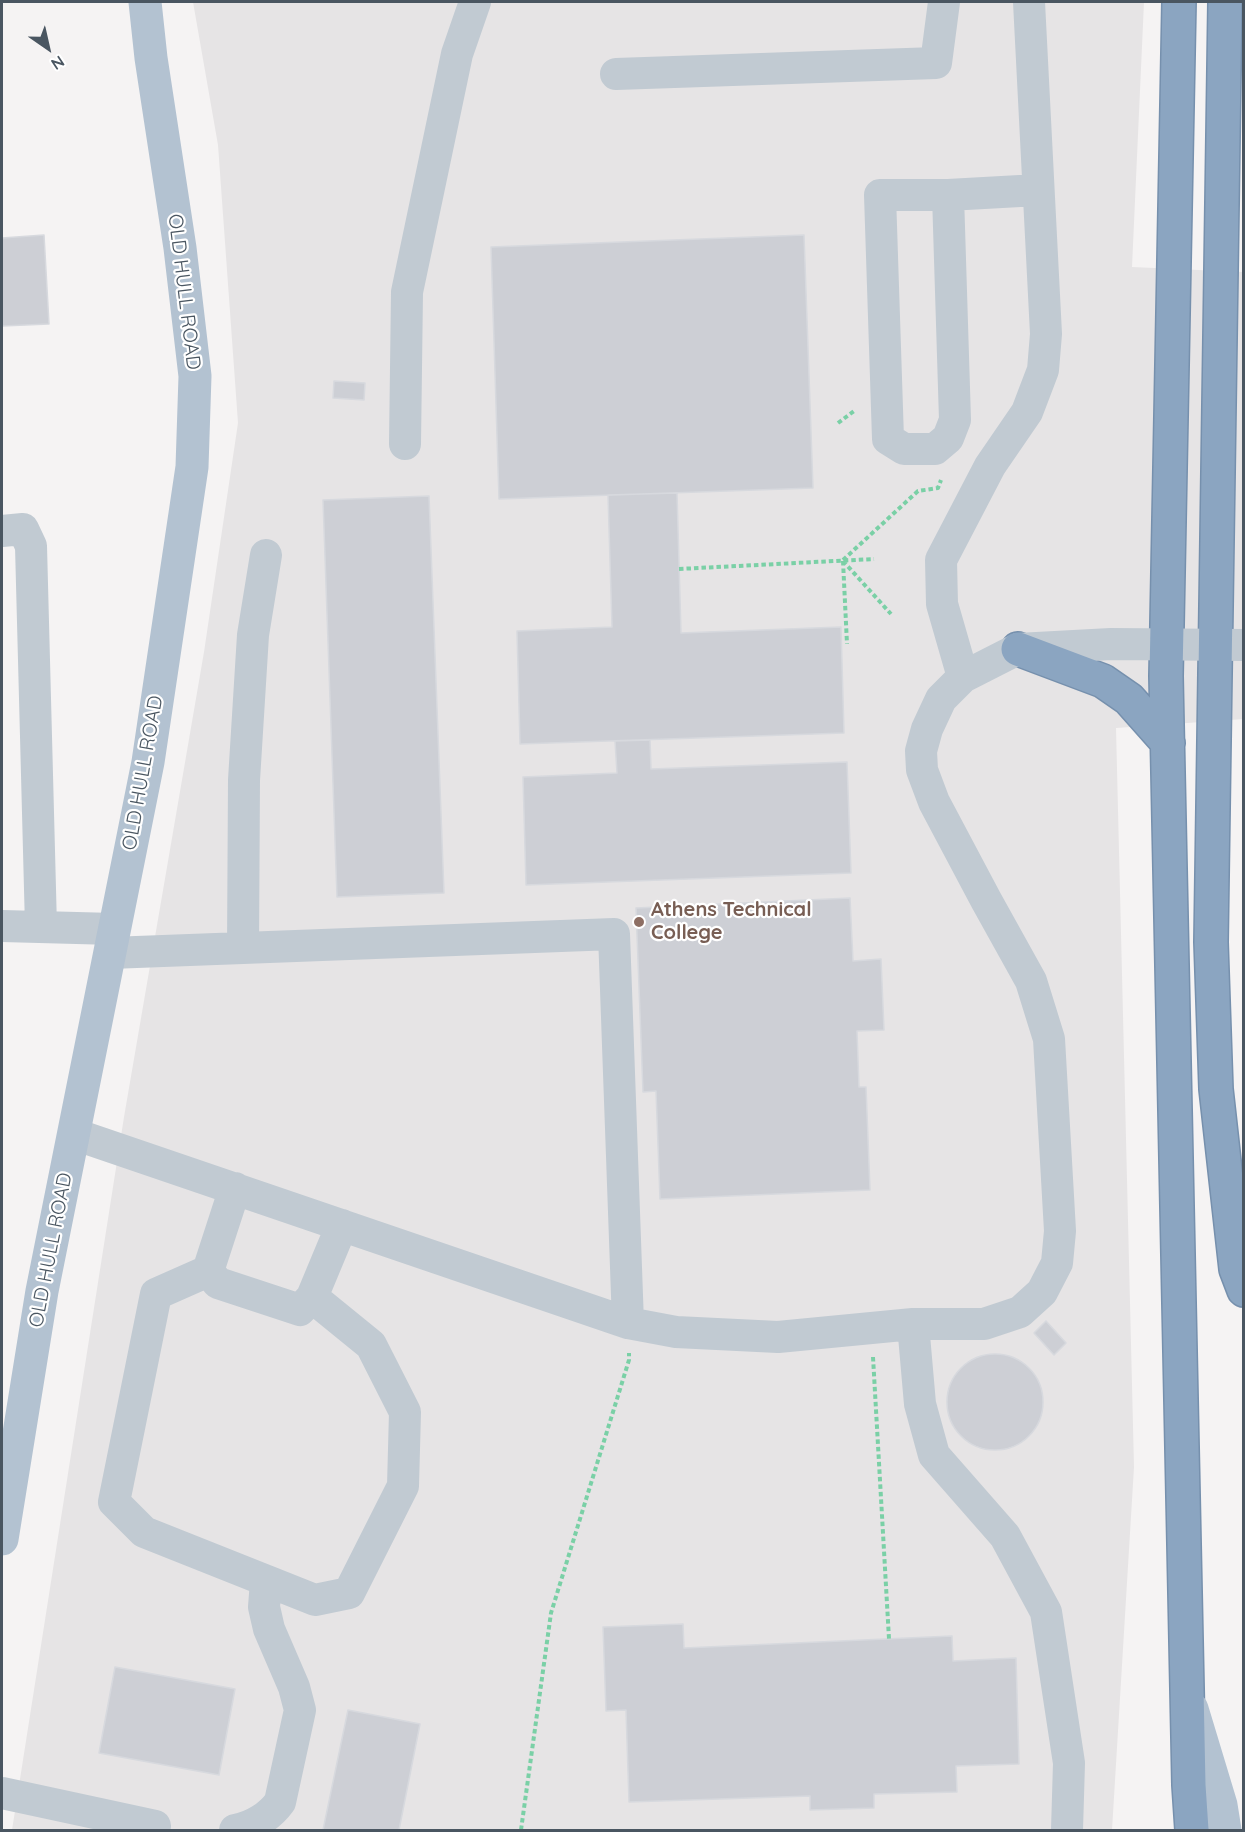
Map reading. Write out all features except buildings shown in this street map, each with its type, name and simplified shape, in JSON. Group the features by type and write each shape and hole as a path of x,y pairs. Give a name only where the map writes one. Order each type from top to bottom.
{"highway":[{"path":"1179,2 1167,743 1189,1785 1192,1830"},
{"path":"1225,2 1230,644 1211,942 1216,1089 1236,1269 1244,1290"},
{"path":"1018,649 1109,685 1129,699 1167,743"}],"main road":[{"name":"OLD HULL ROAD","path":"2,1539 42,1291 148,762 192,467 195,376 180,248 151,58 145,2"},
{"path":"1188,1696 1221,1805 1225,1830"}],"lane":[{"path":"405,444 407,292 457,54 475,2"},
{"path":"616,74 936,63 944,2"},
{"path":"963,677 942,604 941,560 990,466 1026,412 1043,370 1046,334 1029,2"},
{"path":"948,195 955,410 951,433 944,443 935,449 904,449 888,439 880,195 948,195 1038,190"},
{"path":"2,531 23,529 31,546 41,927"},
{"path":"243,948 244,780 253,635 266,555"},
{"path":"74,1134 628,1323 676,1332 778,1337 913,1324 984,1324 1020,1312 1042,1292 1057,1263 1060,1231 1049,1039 1031,981 934,802 922,770 921,751 927,729 941,699 963,677 1018,649 1088,645 1230,644"},
{"path":"2,926 41,927 112,941 243,948 614,934 628,1323"},
{"path":"235,1188 208,1271 156,1294 114,1502 144,1532 315,1600 349,1593 403,1486 405,1412 371,1345 312,1297"},
{"path":"208,1271 218,1283 300,1310 312,1297 342,1225"},
{"path":"913,1324 920,1404 934,1455 1005,1536 1046,1612 1069,1763 1067,1830"},
{"path":"235,1830 246,1828 273,1812 280,1802 300,1710 294,1687 269,1629 264,1607 266,1581"},
{"path":"2,1793 162,1829"}],"path":[{"path":"847,644 843,561 918,491 938,488"},
{"path":"679,569 874,559"},
{"path":"843,561 891,614"},
{"path":"521,1830 551,1613 629,1360 628,1323"},
{"path":"872,1351 889,1639"}],"shaded area":[{"name":"Athens Technical College","path":"193,2 1144,2 1132,267 1243,272 1244,719 1116,728 1134,1467 1112,1830 12,1830 124,1117 204,652 238,423 218,145"}],"place":[{"name":"Athens Technical College","path":"639,922"}]}
